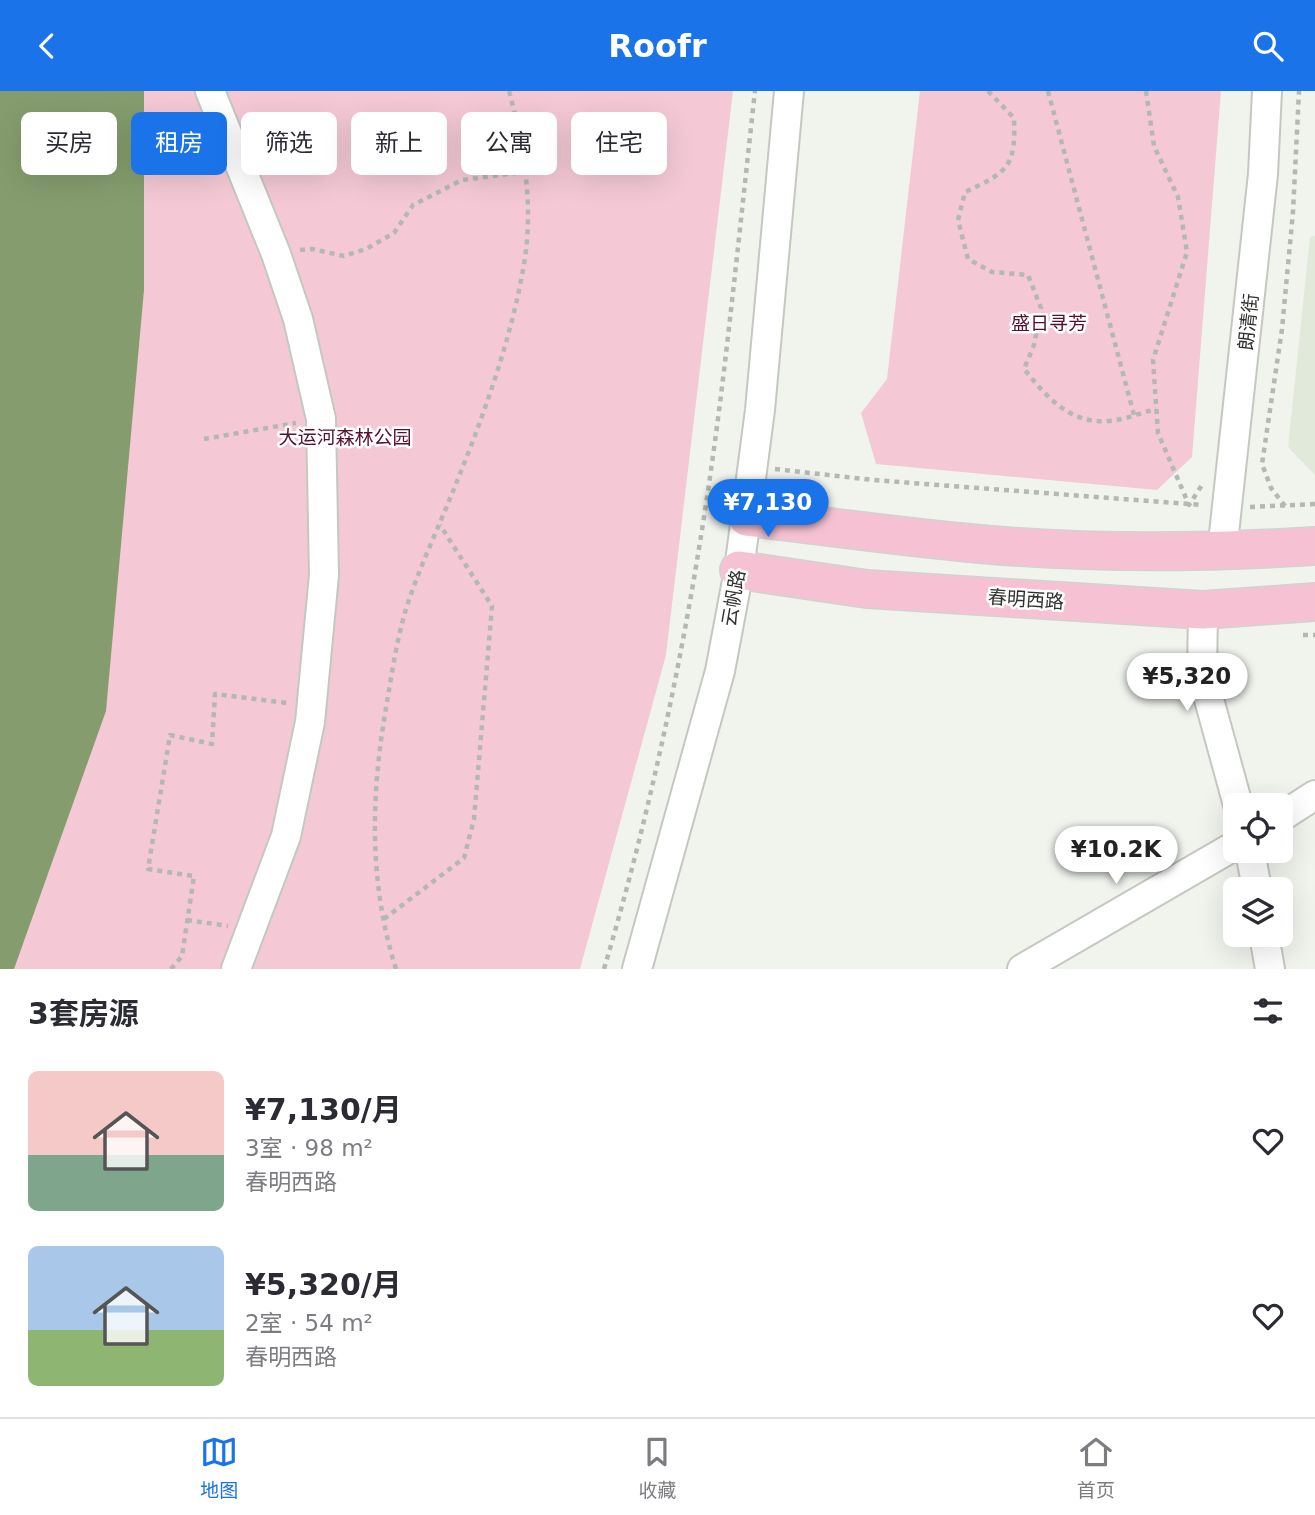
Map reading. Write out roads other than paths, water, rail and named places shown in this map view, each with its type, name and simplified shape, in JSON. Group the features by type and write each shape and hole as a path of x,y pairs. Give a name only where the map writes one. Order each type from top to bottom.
{"main road":[{"path":"747,517 980,544 1081,550 1222,552 1315,546"},
{"path":"867,589 858,562 864,551 952,558 980,544"},
{"name":"春明西路","path":"738,569 867,589 1203,610 1315,601"}],"street":[{"path":"210,91 276,254 298,319 321,419 324,575 312,706 286,836 236,969"},
{"name":"云帆路","path":"637,969 720,671 738,569 754,466 789,91"},
{"name":"朗清街","path":"1222,552 1263,174 1267,91"},
{"path":"1203,610 1205,638 1202,674 1235,793"},
{"path":"1293,809 1315,795"},
{"path":"1022,969 1223,853"},
{"path":"1267,947 1270,969"}],"park label":[{"name":"盛日寻芳","path":"1049,323"},
{"name":"大运河森林公园","path":"345,437"}]}
